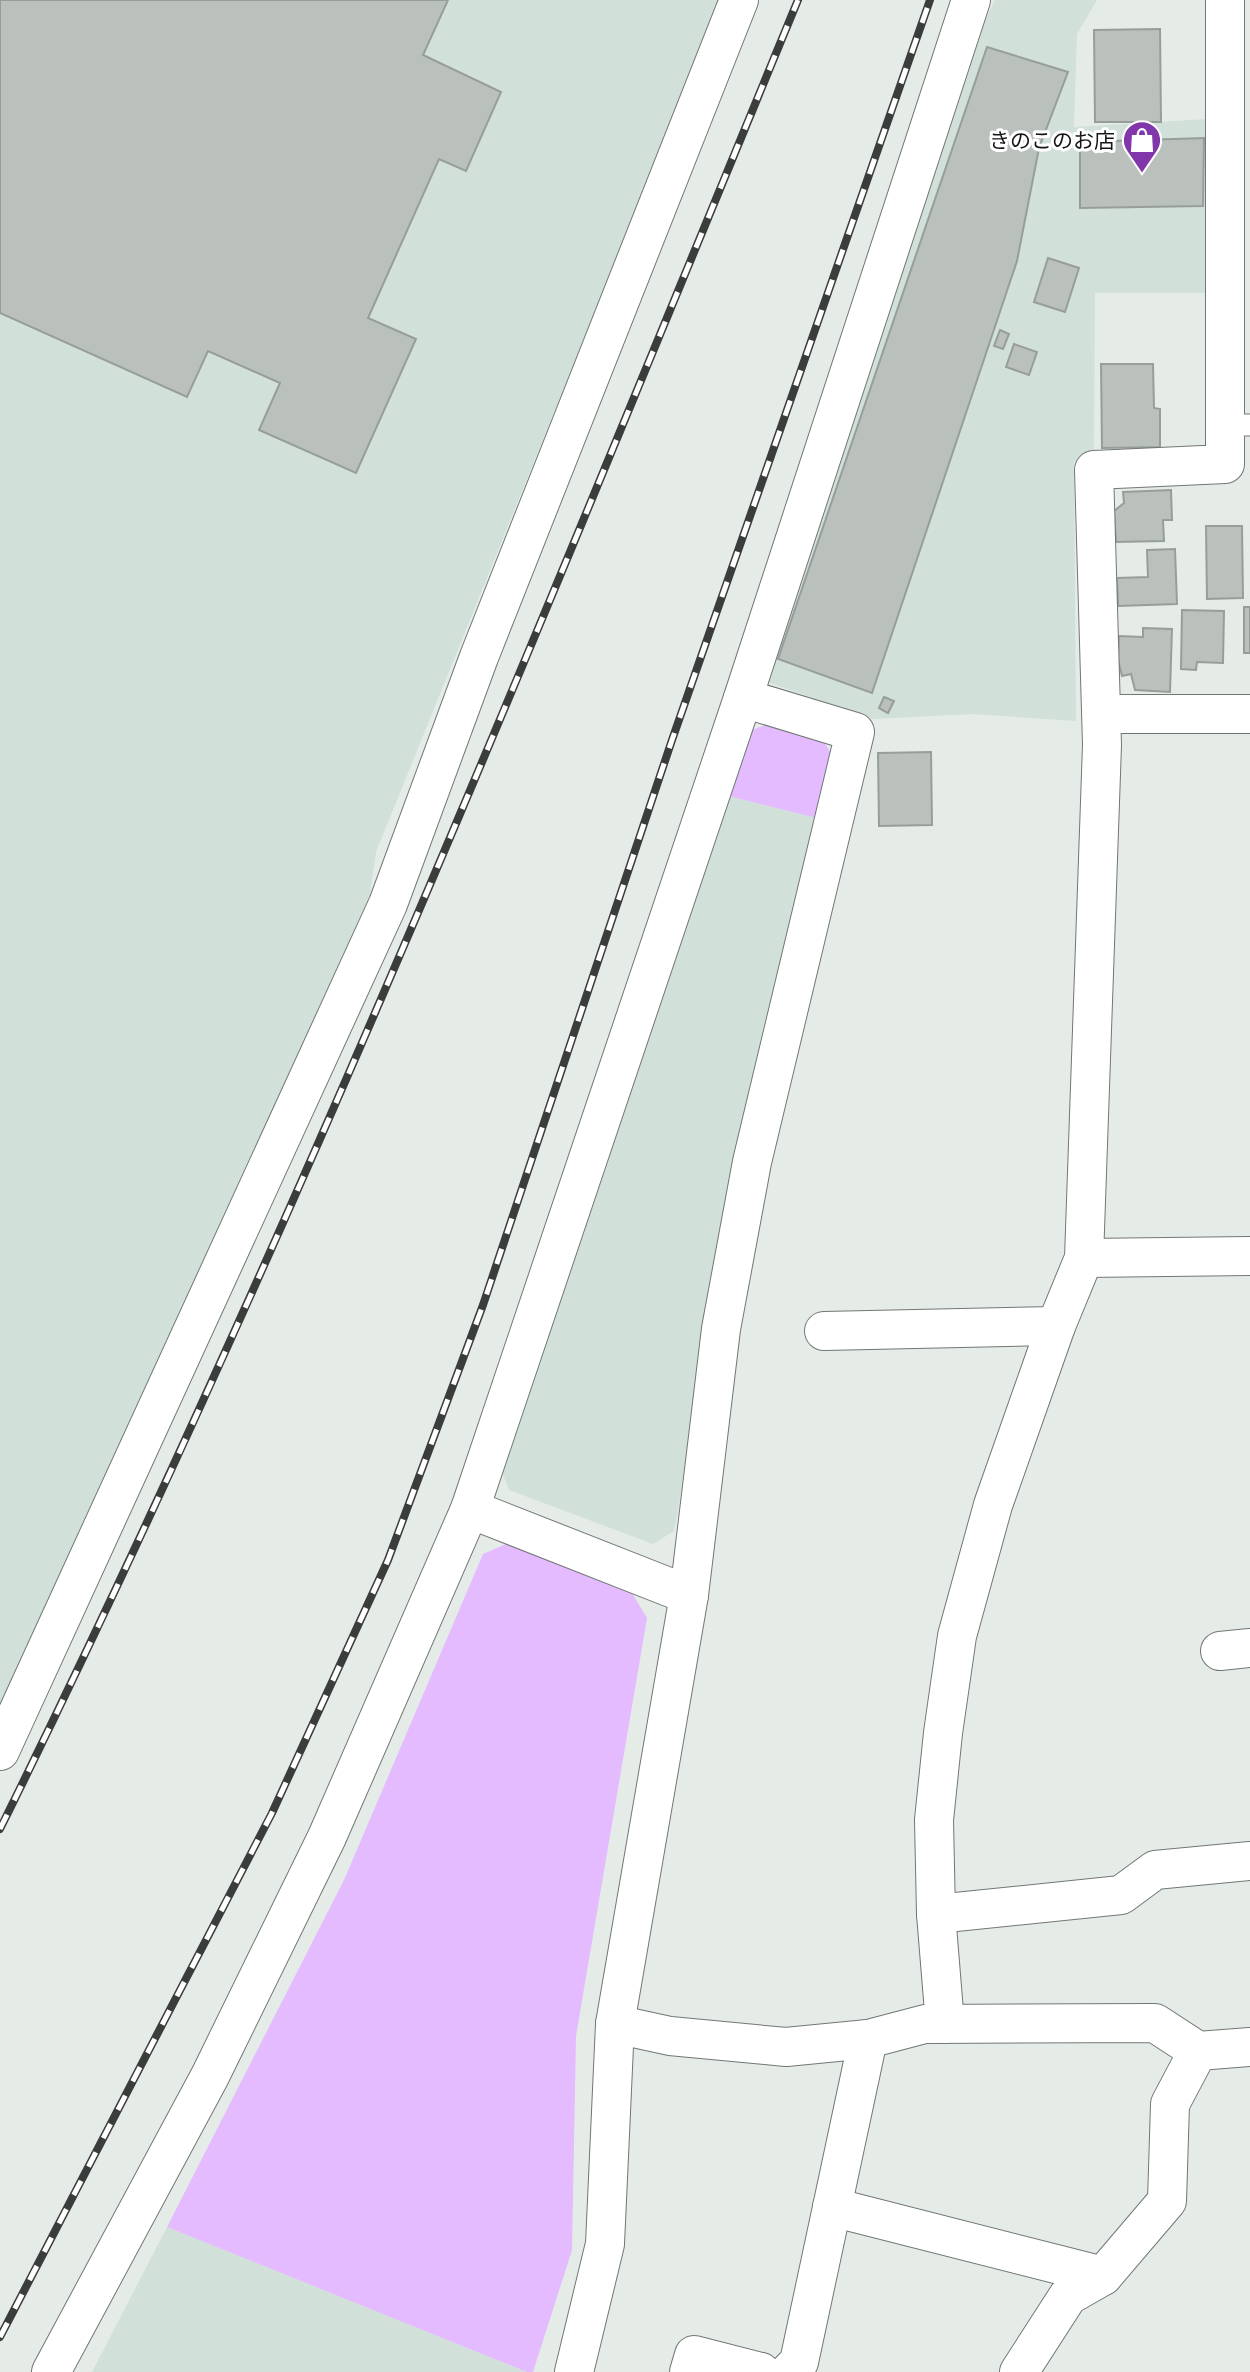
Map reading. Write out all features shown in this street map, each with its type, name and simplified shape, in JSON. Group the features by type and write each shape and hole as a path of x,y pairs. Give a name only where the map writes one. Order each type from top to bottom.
{"street":[{"path":"0,1751 388,904 479,657 740,0"},
{"path":"51,2372 210,2076 321,1849 470,1509 743,698 971,0"},
{"path":"945,2024 936,1914 934,1820 957,1636 993,1505 1056,1326 1084,1258 1102,714 1094,470 1225,464 1238,425 1226,0 1250,8"},
{"path":"574,2372 605,2244 615,2024 689,1595 721,1329 752,1162 855,732 743,698"},
{"path":"1102,714 1250,714"},
{"path":"1084,1258 1250,1256"},
{"path":"824,1331 1056,1326"},
{"path":"470,1509 689,1595"},
{"path":"936,1914 1121,1895 1155,1870 1250,1861"},
{"path":"615,2024 670,2036 786,2047 868,2039 925,2024 1155,2023 1198,2051 1250,2047"},
{"path":"789,2372 799,2361 868,2039"},
{"path":"1019,2372 1068,2296 1102,2276 1167,2201 1170,2104 1198,2051"},
{"path":"832,2207 1102,2276"},
{"path":"689,2372 694,2356 761,2372"}],"shaded area":[{"path":"0,0 721,0 376,852 369,900 0,1717"},
{"path":"995,0 1097,0 1077,34 1074,127 1208,119 1206,293 1095,293 1094,450 1074,462 1076,721 973,714 874,719 764,681 969,53"},
{"path":"765,725 824,742 836,761 817,818 724,795 744,733"},
{"path":"724,795 817,818 734,1202 674,1531 653,1544 509,1490 500,1467 605,1171"},
{"path":"506,1544 632,1593 647,1618 576,2036 572,2250 533,2372 527,2372 167,2227 344,1880 483,1554"},
{"path":"167,2227 527,2372 92,2372"}],"building":[{"path":"0,0 448,0 423,55 501,92 466,171 439,159 368,318 416,339 356,473 259,430 280,383 208,351 187,397 0,313"},
{"path":"1160,29 1161,122 1095,122 1094,30"},
{"path":"987,47 1068,72 1039,148 1017,261 872,693 778,659"},
{"name":"きのこのお店","path":"1204,138 1203,206 1080,208 1080,142"},
{"path":"1048,258 1079,268 1065,312 1034,302"},
{"path":"1000,330 1009,334 1003,349 994,346"},
{"path":"1014,344 1037,352 1029,375 1006,367"},
{"path":"1101,364 1153,364 1154,408 1160,409 1160,447 1102,448"},
{"path":"1171,490 1172,520 1163,520 1164,541 1116,542 1114,511 1124,503 1123,492"},
{"path":"1206,526 1242,526 1243,598 1207,599"},
{"path":"1175,549 1177,604 1118,606 1117,578 1148,577 1147,550"},
{"path":"1244,607 1250,607 1250,653 1244,653"},
{"path":"1182,610 1224,611 1223,663 1197,662 1196,670 1181,669"},
{"path":"1143,628 1172,629 1170,692 1135,690 1131,674 1122,676 1118,660 1119,636 1143,637"},
{"path":"884,697 894,701 888,713 879,708"},
{"path":"931,752 932,825 879,826 878,753"}],"railway":[{"path":"0,1829 109,1604 315,1150 512,692 798,0"},
{"path":"0,2337 272,1813 388,1560 483,1305 672,740 930,0"}],"place":[{"name":"きのこのお店","path":"1142,174"}]}
